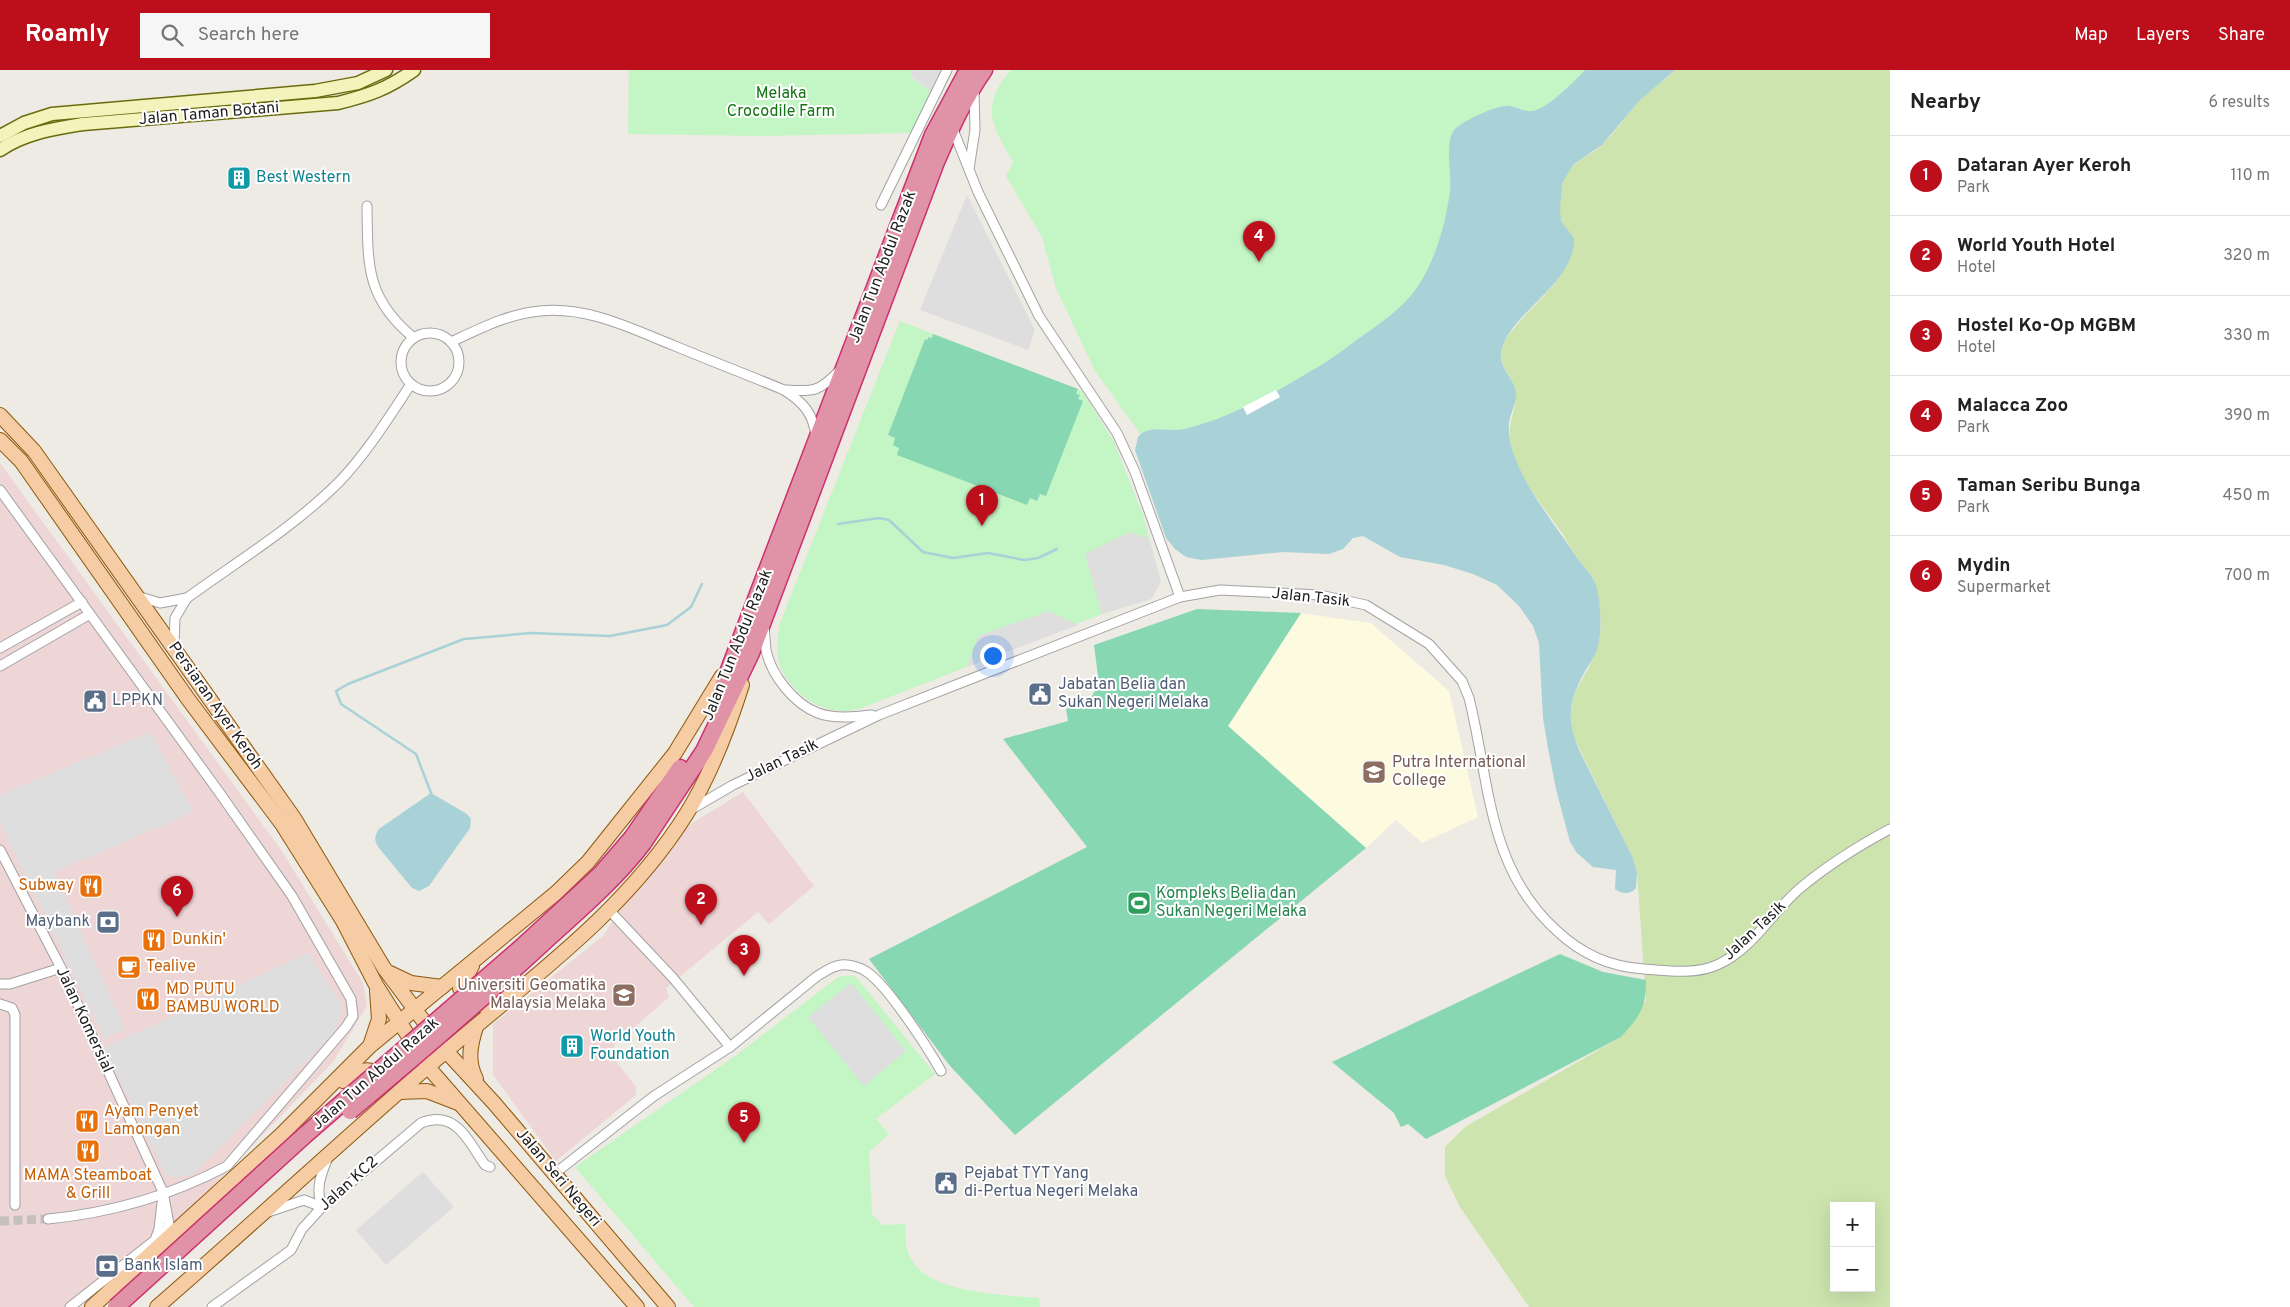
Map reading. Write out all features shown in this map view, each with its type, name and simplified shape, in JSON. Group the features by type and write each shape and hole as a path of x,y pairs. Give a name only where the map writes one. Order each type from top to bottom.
{"highway":[{"name":"Jalan Tun Abdul Razak","path":"744,653 816,445 933,135 968,74 984,70"},
{"name":"Jalan Tun Abdul Razak","path":"132,1307 327,1130 488,994 589,901 632,858 637,840 694,745 744,653 764,622 936,162 952,126 968,74"},
{"name":"Jalan Tun Abdul Razak","path":"116,1307 305,1135 523,946 637,840"}],"main road":[{"name":"Persiaran Ayer Keroh","path":"0,415 34,451 294,818 384,968 446,1051"},
{"name":"Persiaran Ayer Keroh","path":"0,440 21,461 113,594 282,824 343,921 376,985 428,1067"},
{"path":"158,1307 399,1092 582,936 642,874 688,812 716,756 730,721 744,653"},
{"path":"92,1307 281,1135 370,1046 398,1021 556,894 588,862 675,753 744,653"},
{"path":"478,957 460,988 468,1001 484,1006 517,993"},
{"path":"384,968 396,977 411,983 442,986"},
{"path":"370,1046 379,1019 376,985"},
{"path":"476,1027 470,1055 470,1067 479,1086"},
{"name":"Jalan Seri Negeri","path":"446,1051 479,1086 668,1307"},
{"name":"Jalan Seri Negeri","path":"428,1067 637,1307"},
{"path":"317,1098 358,1070 370,1070 381,1076 386,1088 384,1098 356,1131"},
{"path":"399,1092 427,1091 462,1104"}],"street":[{"name":"Jalan Taman Botani","path":"0,136 24,123 52,114 332,89 358,82 386,70"},
{"name":"Jalan Taman Botani","path":"0,150 25,136 82,124 338,103 391,86 414,70"},
{"path":"881,205 947,70"},
{"path":"968,74 975,130 969,171"},
{"path":"208,101 222,105 232,112"},
{"path":"952,126 969,171 1040,316 1117,433 1135,472 1180,596"},
{"path":"366,206 369,271 388,311 414,338"},
{"path":"451,342 493,322 517,314 542,311 579,312 597,316 784,390 800,400 808,408 815,428 816,445"},
{"path":"421,334 437,334 451,342 459,357 457,375 451,382 444,387 427,391 411,384 405,377 401,360 403,352 414,338 421,334"},
{"path":"784,390 815,391 825,386 848,361"},
{"path":"175,650 173,632 176,618 188,598 302,514 339,481 387,421 411,384"},
{"path":"0,490 292,896 351,999 353,1016 346,1027 227,1166 202,1179 103,1212 48,1219"},
{"name":"Jalan Tasik","path":"688,812 733,785 879,715 1180,596 1220,590 1331,597 1356,602 1375,609 1429,644 1462,681 1469,698 1495,830 1520,888 1548,923 1566,940 1587,954 1609,963 1627,968 1673,970 1701,969 1718,965 1734,954 1757,933 1798,890 1866,842 1890,830"},
{"path":"136,595 160,603 188,598"},
{"path":"0,648 82,602"},
{"path":"0,666 90,614"},
{"name":"Jalan Tasik","path":"764,622 766,650 772,667 782,684 802,704 819,713 849,718 879,715"},
{"name":"Jalan Komersial","path":"0,850 61,968 163,1192 169,1224 164,1242"},
{"path":"609,910 673,978 730,1047"},
{"path":"554,1174 654,1096 730,1047 816,977 830,968 842,965 865,970 873,977 897,1005 941,1071"},
{"path":"0,984 10,984 61,968"},
{"path":"0,1004 12,1008 14,1015 15,1204"},
{"name":"Jalan KC2","path":"212,1307 291,1250 302,1229 322,1207 422,1123 429,1120 448,1120 456,1124 490,1167"},
{"path":"322,1207 318,1196 318,1185 329,1155"},
{"path":"70,1307 155,1240 159,1229 163,1192"},
{"path":"265,1213 304,1200 322,1207"}],"shaded area":[{"path":"912,70 946,70 934,94 911,76"},
{"path":"967,195 1035,330 1028,350 920,310"},
{"path":"0,463 281,850 363,983 367,1006 333,1062 194,1206 79,1307 0,1307"},
{"path":"1130,532 1149,538 1161,582 1151,599 1102,614 1085,554"},
{"path":"1049,611 1078,625 967,667 978,636"},
{"name":"Putra International College","path":"1301,613 1371,623 1449,691 1478,817 1422,843 1396,820 1366,848 1228,726"},
{"path":"150,732 194,812 54,872 125,1029 104,1038 0,823 0,795"},
{"path":"743,792 814,886 769,924 758,912 666,988 669,997 614,1045 614,1059 636,1087 636,1095 556,1161 493,1075 493,1024 604,935 623,904 681,830"},
{"path":"308,953 343,1007 335,1032 194,1174 175,1178 166,1175 104,1048"},
{"path":"851,983 906,1051 864,1086 808,1017"},
{"path":"423,1172 454,1207 386,1265 356,1230"}],"green space":[{"name":"Melaka Crocodile Farm","path":"629,70 912,70 911,77 934,94 913,133 759,136 628,134"},
{"path":"1011,70 1618,70 1429,357 1162,464 1095,371 1056,288 1042,237 1006,176 1013,162 999,137 992,116 992,106 1001,83"},
{"path":"1675,70 1890,70 1890,1307 1529,1307 1460,1207 1445,1176 1445,1147 1465,1127 1621,1037 1646,1000 1637,872 1633,858 1572,734 1571,708 1577,690 1596,651 1600,637 1600,607 1596,587 1522,475 1517,464 1510,436 1516,396 1514,384 1504,368 1501,356 1503,346 1508,337 1558,279 1571,257 1574,241 1561,221 1559,209 1561,189 1565,177 1575,164 1601,146 1648,93"},
{"path":"900,321 1082,391 1114,442 1143,515 1161,582 1151,599 1102,614 859,709 834,710 822,707 800,694 784,674 777,652 780,623"},
{"path":"933,334 1078,389 1076,394 1080,395 1078,399 1083,401 1046,496 1040,494 1037,501 1030,498 1027,505 897,455 899,448 893,445 895,438 888,435 925,339 932,338"},
{"name":"Kompleks Belia dan Sukan Negeri Melaka","path":"1197,609 1301,613 1228,726 1366,848 1015,1135 950,1066 869,959 1087,847 1003,739 1068,721 1066,709 1089,701 1099,684 1094,645"},
{"path":"1560,954 1603,972 1646,980 1643,1005 1633,1023 1621,1037 1426,1139 1408,1124 1401,1127 1394,1113 1332,1062"},
{"path":"851,975 857,978 935,1074 876,1119 889,1134 869,1152 872,1214 883,1225 905,1224 909,1256 925,1274 939,1282 972,1291 1039,1298 1040,1307 694,1307 575,1167 738,1054 838,977"}],"water":[{"path":"1585,70 1675,70 1639,101 1602,145 1574,164 1568,173 1562,184 1560,210 1561,221 1574,238 1572,255 1564,271 1553,285 1514,326 1505,340 1501,360 1513,382 1516,392 1509,430 1511,447 1519,468 1542,506 1597,587 1600,607 1599,643 1596,653 1584,673 1575,694 1572,703 1571,721 1575,741 1633,858 1637,872 1636,888 1626,893 1615,889 1616,870 1593,867 1577,853 1570,842 1556,789 1543,718 1539,643 1533,626 1519,606 1497,585 1473,574 1444,565 1400,557 1363,536 1353,538 1343,549 1329,554 1283,552 1202,560 1186,557 1175,549 1166,538 1135,450 1138,437 1148,430 1185,429 1218,419 1266,397 1329,360 1400,307 1420,283 1440,239 1450,192 1449,150 1452,134 1455,129 1490,110 1505,106 1529,111 1538,109 1560,94"},
{"path":"431,793 467,814 471,819 470,828 429,886 419,891 412,888 379,848 375,837 379,829"}],"pier":[{"path":"1276,390 1280,397 1247,415 1243,407"}],"waterway":[{"path":"838,524 879,518 889,520 923,552 953,558 988,553 1024,560 1038,558 1057,549"},
{"path":"431,793 416,754 341,704 336,691 348,684 464,639 531,633 610,636 667,625 691,607 702,584"}],"tunnel":[{"path":"0,1221 48,1219"}],"place":[{"name":"Best Western","path":"239,178"},
{"name":"Malacca Zoo","path":"1259,262"},
{"name":"Dataran Ayer Keroh","path":"982,526"},
{"name":"Jabatan Belia dan Sukan Negeri Melaka","path":"1040,694"},
{"name":"LPPKN","path":"95,701"},
{"name":"Putra International College","path":"1374,772"},
{"name":"Subway","path":"91,886"},
{"name":"Kompleks Belia dan Sukan Negeri Melaka","path":"1139,903"},
{"name":"Mydin","path":"177,917"},
{"name":"Maybank","path":"108,922"},
{"name":"World Youth Hotel","path":"701,925"},
{"name":"Dunkin'","path":"154,940"},
{"name":"Tealive","path":"129,967"},
{"name":"Hostel Ko-Op MGBM","path":"744,976"},
{"name":"Universiti Geomatika Malaysia Melaka","path":"624,995"},
{"name":"MD PUTU BAMBU WORLD","path":"148,999"},
{"name":"World Youth Foundation","path":"572,1046"},
{"name":"Ayam Penyet Lamongan","path":"87,1121"},
{"name":"Taman Seribu Bunga","path":"744,1143"},
{"name":"MAMA Steamboat & Grill","path":"88,1151"},
{"name":"Pejabat TYT Yang di-Pertua Negeri Melaka","path":"946,1183"},
{"name":"Bank Islam","path":"107,1266"}]}
